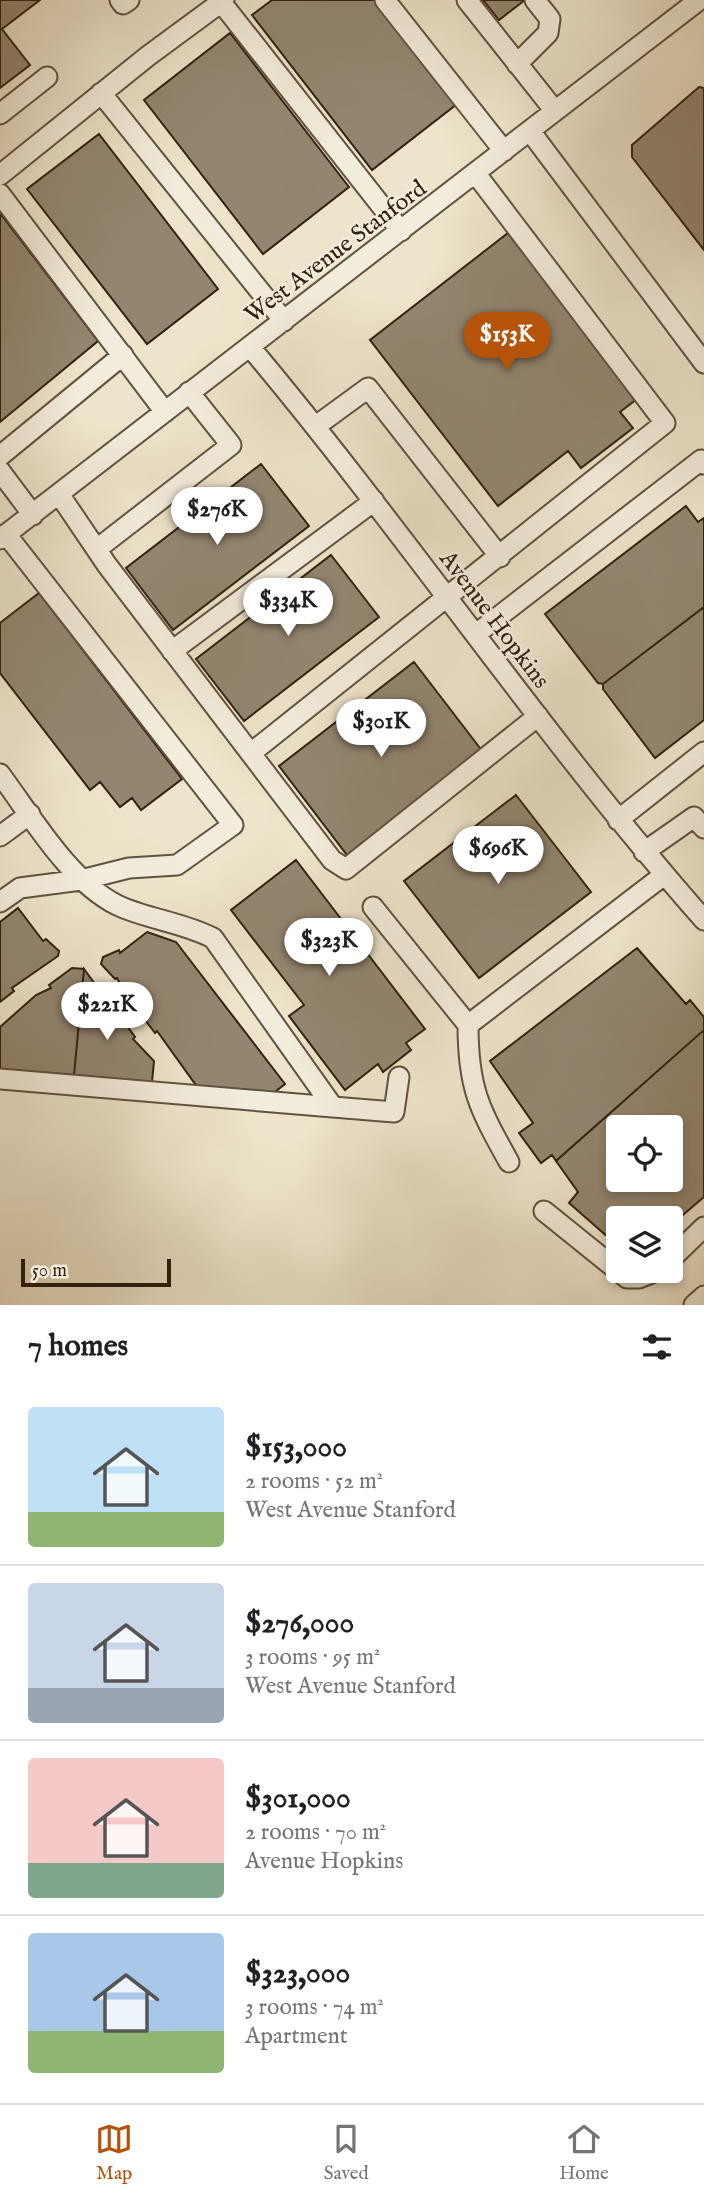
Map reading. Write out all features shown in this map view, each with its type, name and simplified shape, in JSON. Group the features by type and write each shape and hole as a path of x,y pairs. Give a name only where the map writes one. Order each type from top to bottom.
{"street":[{"path":"120,0 123,4 129,0"},
{"path":"385,0 505,151"},
{"path":"467,0 555,111"},
{"path":"517,64 548,33 550,19 535,0"},
{"name":"West Avenue Stanford","path":"3,537 699,0"},
{"path":"0,175 222,1 401,231"},
{"path":"0,114 47,77"},
{"path":"102,93 284,321"},
{"path":"530,131 704,363"},
{"path":"251,752 500,557 665,423 476,174"},
{"path":"0,194 165,412"},
{"name":"Avenue Hopkins","path":"250,347 316,426 618,820 704,920"},
{"path":"0,456 123,355"},
{"path":"316,426 368,388 500,557"},
{"path":"97,550 231,445 189,392"},
{"path":"475,634 701,460 704,464"},
{"path":"0,471 33,514"},
{"path":"59,494 97,550 332,860 346,869 538,716"},
{"path":"172,650 374,501"},
{"path":"0,902 20,888 81,880 129,868 177,865 233,825 3,537"},
{"path":"618,820 704,752"},
{"path":"0,774 81,880 118,905 188,925 213,937 333,1107"},
{"path":"0,836 30,814"},
{"path":"644,852 694,817 704,828"},
{"path":"468,1025 664,875"},
{"path":"373,907 468,1025 468,1061 478,1105 509,1162"},
{"path":"0,1079 394,1112 399,1077"},
{"path":"544,1212 606,1261"},
{"path":"683,1247 704,1227"},
{"path":"694,1305 704,1296"}],"building":[{"path":"0,0 40,0 2,29 30,65 0,88"},
{"path":"272,0 377,0 457,104 372,170 252,15"},
{"path":"483,0 525,0 499,20"},
{"path":"230,33 349,187 263,254 144,100"},
{"path":"699,87 704,88 704,250 632,157 632,145"},
{"path":"99,134 218,289 147,344 27,189"},
{"path":"0,213 98,341 0,422"},
{"path":"508,233 637,399 620,412 633,428 581,468 568,451 498,506 370,340"},
{"path":"261,464 309,526 173,630 126,568"},
{"path":"686,506 698,522 704,518 704,607 603,684 598,683 545,614"},
{"path":"331,555 379,617 244,721 196,659"},
{"path":"39,593 182,779 141,810 132,798 120,807 100,782 90,790 0,673 0,623"},
{"path":"704,607 704,720 655,758 603,689 603,684"},
{"path":"414,662 483,752 347,855 279,766"},
{"path":"516,795 591,892 479,978 404,881"},
{"path":"296,860 425,1029 406,1043 411,1050 383,1072 378,1064 345,1090 289,1016 304,1005 231,910"},
{"path":"18,908 43,941 46,939 59,951 58,956 12,988 14,991 0,1002 0,922"},
{"path":"147,932 176,942 285,1084 271,1095 198,1088 157,1031 155,1033 136,1008 139,1006 125,994 117,978 101,964 103,957 119,950 120,953"},
{"path":"637,948 686,1004 690,1000 704,1017 704,1030 556,1161 552,1155 541,1163 519,1133 533,1123 490,1061"},
{"path":"72,968 84,969 74,1075 0,1069 0,1027 36,995 51,988 49,985"},
{"path":"84,969 116,1017 119,1015 135,1037 133,1039 154,1061 152,1082 74,1075"},
{"path":"704,1030 704,1197 683,1215 683,1206 606,1206 606,1235 569,1203 578,1192 556,1161 606,1117 606,1192 683,1192 683,1115 608,1115"}]}
